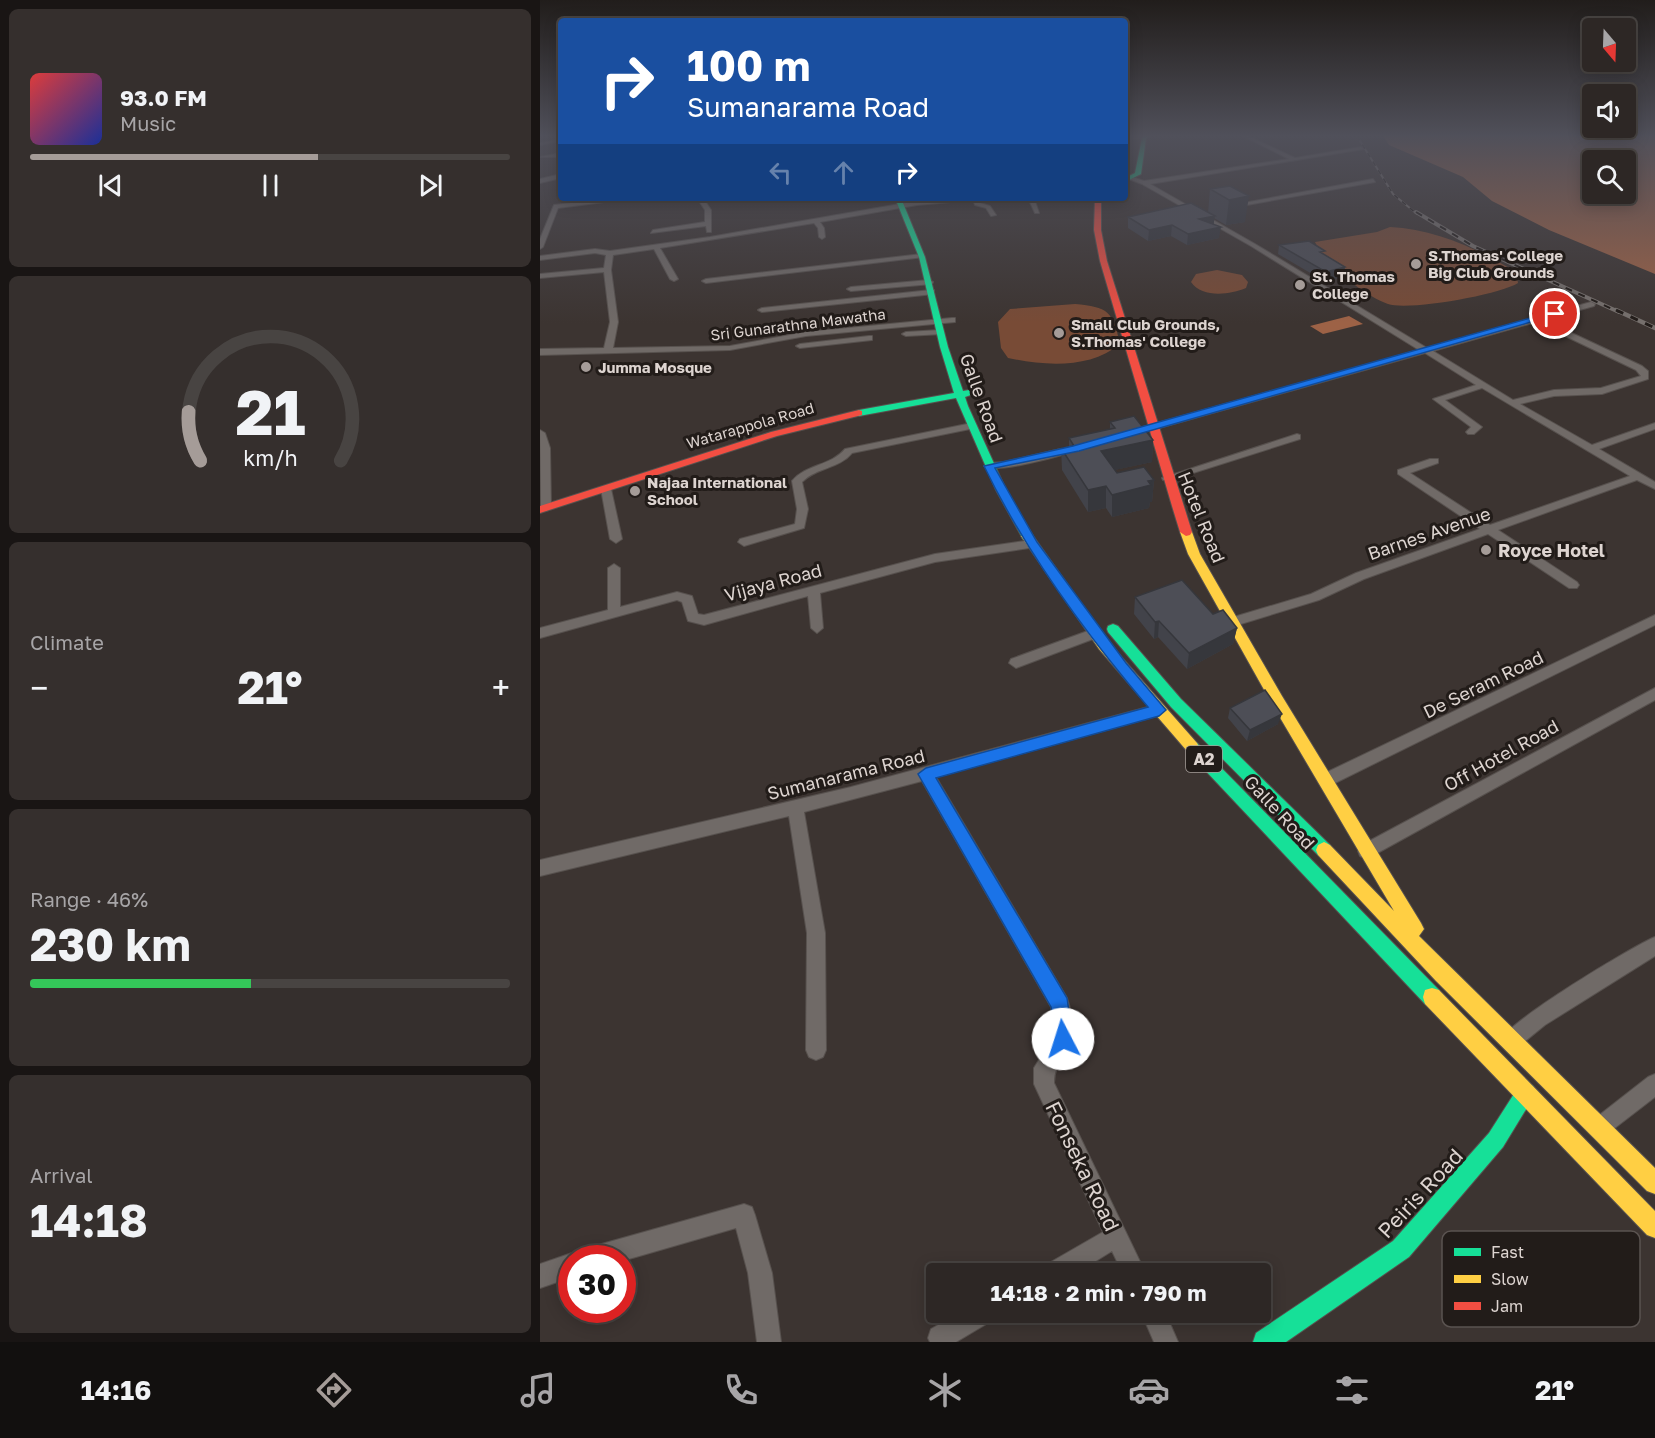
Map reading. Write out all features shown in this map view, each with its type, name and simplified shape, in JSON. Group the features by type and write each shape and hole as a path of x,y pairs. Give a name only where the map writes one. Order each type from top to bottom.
{"main road":[{"name":"Hotel Road","path":"1098,201 1095,218 1104,268 1121,313 1151,428 1194,554 1231,622 1366,851 1443,974"},
{"name":"Galle Road","path":"903,202 943,325 956,336"},
{"name":"Galle Road","path":"903,202 921,227 960,394 989,466 1011,511 1032,544 1096,633 1159,710 1324,886 1655,1227"},
{"name":"Galle Road","path":"969,377 1004,465 1025,504"},
{"name":"Watarappola Road","path":"543,509 702,455 774,434 850,415 975,392"},
{"path":"1052,546 1075,580"},
{"name":"Galle Road","path":"1103,616 1176,703 1344,869 1443,974 1655,1183"},
{"path":"1324,886 1366,851"},
{"name":"Peiris Road","path":"1264,1342 1401,1249 1496,1140 1526,1093"}],"street":[{"path":"1172,199 1655,486"},
{"path":"1219,207 1269,199"},
{"path":"540,247 555,206 603,201"},
{"path":"702,201 708,210 710,239"},
{"path":"540,258 595,251 610,253 710,239 816,221 903,202 921,201"},
{"path":"976,201 977,204 988,207 993,215"},
{"path":"1032,201 1037,212"},
{"path":"1196,212 1208,210"},
{"path":"816,221 821,228 822,237"},
{"path":"653,232 708,224"},
{"path":"656,246 674,279"},
{"path":"608,351 614,322 607,270 610,253"},
{"path":"706,281 922,256"},
{"path":"540,276 607,270"},
{"path":"851,288 930,287"},
{"path":"762,310 930,287"},
{"path":"1118,437 1591,304"},
{"path":"1512,403 1554,393 1602,391 1645,377 1639,368 1537,319"},
{"path":"800,346 943,325"},
{"name":"Sri Gunarathna Mawatha","path":"540,352 730,348 806,334 943,325"},
{"path":"1471,432 1477,427 1438,397 1484,385"},
{"path":"744,542 800,526 802,503 797,481 805,473 832,465 849,451 972,426"},
{"path":"1590,449 1655,426"},
{"path":"540,434 545,448 543,509"},
{"path":"1167,478 1297,437"},
{"path":"989,466 1004,465 1086,446"},
{"path":"1434,461 1402,472 1573,585"},
{"name":"Barnes Avenue","path":"1231,622 1315,597 1360,576 1638,476"},
{"path":"606,489 616,539"},
{"name":"Vijaya Road","path":"540,633 677,596 688,599 692,618 704,620 935,558 1032,544"},
{"path":"614,568 614,613"},
{"path":"814,589 817,628"},
{"name":"De Seram Road","path":"1326,780 1655,620"},
{"path":"1016,663 1096,633"},
{"name":"Off Hotel Road","path":"1366,851 1655,693"},
{"name":"Sumanarama Road","path":"540,868 926,774 1159,710"},
{"name":"Fonseka Road","path":"926,774 1060,1005 1063,1039 1044,1068 1044,1084 1130,1263"},
{"path":"795,807 816,933 816,1050"},
{"path":"1511,1040 1538,1018 1655,946"},
{"path":"1599,1128 1655,1084"},
{"path":"636,1245 744,1215 760,1273 769,1342"},
{"path":"1071,1263 1117,1236"},
{"path":"540,1276 558,1269"},
{"path":"940,1338 966,1323"},
{"path":"1158,1323 1166,1342"}],"shaded area":[{"path":"1489,199 1582,199 1582,204 1636,204 1636,199 1655,199 1655,274 1549,230"},
{"name":"S.Thomas' College Big Club Grounds","path":"1390,227 1440,236 1471,248 1516,272 1518,283 1508,288 1453,301 1399,306 1388,304 1368,294 1346,278 1327,260 1315,242 1377,232"},
{"path":"1217,270 1242,275 1248,282 1246,288 1216,294 1202,291 1191,282 1196,274"},
{"name":"Small Club Grounds, S.Thomas' College","path":"1075,304 1095,307 1107,313 1115,324 1120,344 1095,358 1081,362 1052,364 1008,358 1001,348 998,322 1010,309"},
{"path":"1349,316 1363,324 1323,334 1310,326"}],"building":[{"path":"1191,203 1215,216 1199,219 1221,227 1188,234 1172,225 1149,230 1128,217"},
{"path":"1309,241 1325,251 1320,252 1345,267 1326,272 1279,245"},
{"path":"1134,416 1153,440 1101,451 1117,473 1144,467 1154,480 1148,481 1151,485 1112,495 1106,486 1088,490 1061,448 1074,446 1069,438 1115,428 1110,422"},
{"path":"1182,580 1213,614 1223,610 1237,628 1189,653 1159,621 1155,622 1135,597"},
{"path":"1265,690 1282,714 1250,730 1230,708"}],"railway":[{"path":"1399,199 1417,214"},
{"path":"1416,212 1473,246 1619,312"},
{"path":"1616,310 1655,328"}],"traffic: fast":[{"path":"899,201 922,257 944,347 963,406 1001,490 1027,536"},
{"path":"859,413 975,392"},
{"path":"1113,629 1176,703 1324,850"},
{"path":"1192,747 1432,997"},
{"path":"1265,1342 1401,1249 1496,1140 1526,1093"}],"traffic: slow":[{"path":"1186,532 1194,554 1277,700 1415,929"},
{"path":"1027,536 1104,646 1192,747"},
{"path":"1324,850 1443,974 1655,1183"},
{"path":"1432,997 1655,1227"}],"traffic: jam":[{"path":"1098,201 1097,230 1100,246 1186,532"},
{"path":"540,510 774,434 859,413"}],"place":[{"name":"S.Thomas' College Big Club Grounds","path":"1416,264"},
{"name":"St. Thomas College","path":"1300,285"},
{"name":"Small Club Grounds, S.Thomas' College","path":"1059,333"},
{"name":"Jumma Mosque","path":"586,367"},
{"name":"Najaa International School","path":"635,491"},
{"name":"Royce Hotel","path":"1486,550"}],"route":[{"path":"1063,1039 1060,1005 926,774 1159,710 1121,666 1032,544 1011,511 989,466 1004,465 1151,428 1555,314"}]}
